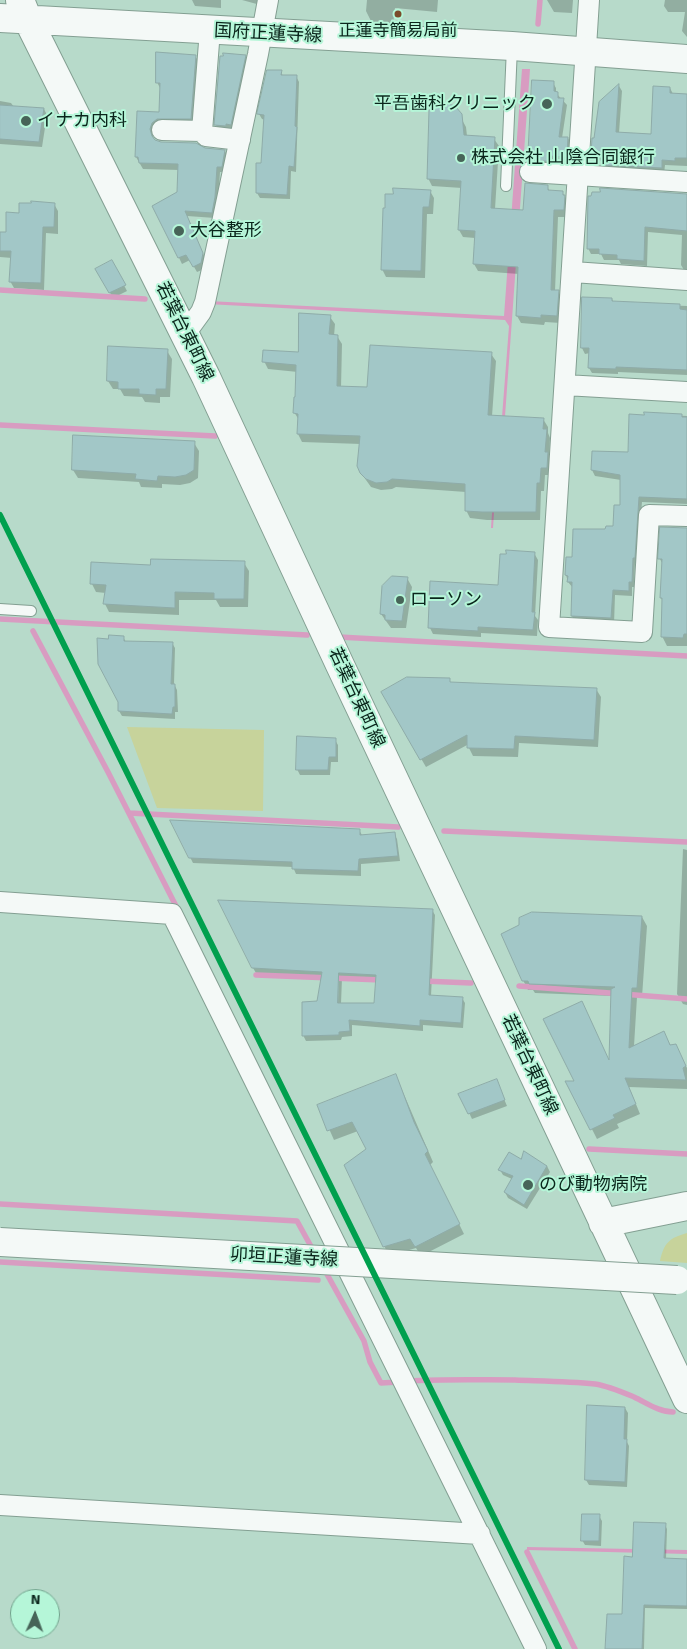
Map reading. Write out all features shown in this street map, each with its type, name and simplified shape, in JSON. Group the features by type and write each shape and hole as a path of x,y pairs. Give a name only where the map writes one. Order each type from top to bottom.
{"main road":[{"name":"国府正蓮寺線","path":"0,18 24,10 210,30 512,46 687,59"},
{"name":"若葉台東町線","path":"24,10 185,334 687,1399"},
{"path":"603,1222 687,1206"},
{"name":"卯垣正蓮寺線","path":"0,1242 682,1280"}],"street":[{"path":"185,334 201,312 205,302 268,0"},
{"path":"589,0 549,627 642,632 649,515 687,516"},
{"path":"210,30 202,131 206,136 240,140"},
{"path":"162,130 202,131"},
{"path":"530,172 687,182"},
{"path":"573,272 687,280"},
{"path":"565,385 687,392"},
{"path":"0,902 172,914 536,1649"},
{"path":"0,1505 480,1534"}],"lane":[{"path":"506,186 512,46"},
{"path":"0,609 31,611"}],"green space":[{"path":"127,727 264,730 263,811 157,808"},
{"path":"687,1233 687,1263 660,1261 663,1250 668,1242"}],"shaded area":[{"path":"522,69 530,69 503,444 498,452 493,528 491,528 496,451 500,443 509,326 505,320 207,304 208,301 504,316"},
{"path":"527,1547 687,1550 687,1554 527,1550"}],"building":[{"path":"156,52 196,55 191,119 157,119 152,123 150,129 152,136 155,140 161,142 196,143 205,148 225,150 222,167 217,167 212,213 185,211 203,253 201,263 193,267 186,255 178,258 152,206 177,192 178,164 139,163 138,157 135,157 137,111 159,112 160,83 156,83"},
{"path":"223,53 246,55 231,125 226,124 226,126 214,125 220,56 223,56"},
{"path":"267,70 282,70 281,75 297,75 295,126 297,127 294,167 289,166 287,195 256,193 256,163 261,163 264,115 257,114"},
{"path":"532,80 554,81 554,91 558,92 558,98 564,98 559,137 568,137 567,157 548,156 548,161 528,161"},
{"path":"619,84 616,132 651,134 653,86 670,87 670,93 687,94 687,158 675,158 675,161 662,160 662,168 603,165 601,155 591,154 599,102"},
{"path":"445,103 455,106 462,114 464,135 495,137 491,208 523,210 525,183 548,185 548,190 563,191 563,195 565,195 564,210 554,210 551,290 559,290 557,316 541,315 541,318 516,316 518,267 473,264 475,231 458,230 461,181 427,179 429,110"},
{"name":"イナカ内科","path":"0,105 44,108 39,142 0,139"},
{"path":"393,188 431,190 429,207 423,207 421,271 381,270 385,194 393,194"},
{"path":"600,188 687,194 687,231 645,227 644,261 617,259 617,255 599,254 599,249 587,249 588,196 591,196 592,192 600,192"},
{"path":"31,201 55,203 54,227 43,227 41,283 9,282 11,251 0,251 0,232 6,232 6,212 19,213 19,203 31,203"},
{"path":"112,260 126,285 109,293 95,269"},
{"path":"582,297 612,298 612,301 680,304 680,309 687,310 687,370 616,367 616,369 588,368 589,348 581,348"},
{"path":"299,313 331,315 329,334 338,335 337,386 367,387 370,345 492,352 488,415 544,418 543,429 547,429 545,452 548,452 547,468 541,468 540,483 537,483 536,512 465,511 465,484 392,479 387,482 376,483 366,479 360,473 357,466 360,436 297,434 298,414 293,413 296,365 262,362 263,350 298,352"},
{"path":"108,346 168,349 166,389 156,389 156,395 139,394 139,389 118,389 118,382 107,381"},
{"path":"644,412 682,414 682,417 687,417 687,499 639,497 635,558 633,558 632,582 629,582 629,591 613,590 611,618 571,616 572,582 567,582 568,576 565,575 566,557 572,557 573,529 605,529 606,526 613,526 614,505 620,505 620,475 591,470 592,451 628,452 629,414 644,415"},
{"path":"73,435 195,441 194,470 186,475 175,477 158,476 157,481 135,479 136,474 72,470"},
{"path":"660,527 687,528 687,634 684,634 683,638 661,637 662,559 658,559"},
{"path":"506,550 535,552 532,612 535,612 533,630 478,627 478,631 428,628 430,581 498,585 500,554 506,554"},
{"path":"151,559 245,561 244,599 214,599 214,593 175,592 175,608 103,604 106,585 90,584 91,562 150,565"},
{"name":"ローソン","path":"392,576 408,577 402,621 385,620 385,615 380,614 382,586"},
{"path":"109,635 124,636 124,641 173,642 171,684 175,684 175,707 173,707 172,714 118,711 118,702 98,664 97,638 108,639"},
{"path":"407,677 450,678 450,682 597,688 594,740 515,736 514,749 467,748 467,735 420,760 381,692"},
{"path":"297,736 336,738 336,757 329,757 328,770 296,770"},
{"path":"170,820 360,829 360,835 395,832 398,856 359,859 358,871 292,869 292,862 189,858"},
{"path":"218,900 433,909 429,995 463,997 461,1023 420,1020 420,1026 349,1020 350,1031 339,1032 339,1035 302,1036 302,1002 317,1001 322,972 252,968","holes":["339,973 376,975 374,1003 338,1003"]},
{"path":"532,912 642,916 637,988 632,988 629,1048 664,1031 670,1045 676,1044 686,1066 683,1068 686,1080 625,1078 636,1104 613,1115 615,1118 590,1130 565,1081 574,1081 543,1019 582,1001 609,1060 611,989 615,987 529,984 528,981 522,981 501,934 519,925 519,918"},
{"path":"396,1074 414,1122 428,1151 425,1154 460,1224 415,1247 410,1239 383,1247 344,1165 366,1149 352,1122 327,1131 317,1105"},
{"path":"497,1079 505,1100 468,1114 458,1094"},
{"path":"524,1151 547,1166 524,1205 504,1192 513,1176 498,1170 509,1152 521,1159"},
{"path":"587,1405 625,1407 624,1439 627,1439 625,1482 585,1480"},
{"path":"582,1514 600,1514 599,1541 581,1541"},
{"path":"634,1522 666,1523 664,1558 687,1559 687,1606 644,1605 642,1649 605,1649 607,1614 622,1614 624,1556 632,1557"}],"waterway":[{"path":"538,24 540,0"},
{"path":"0,290 145,299"},
{"path":"0,425 215,436"},
{"path":"0,619 307,635"},
{"path":"33,631 108,772 178,910"},
{"path":"339,637 687,656"},
{"path":"129,813 398,827"},
{"path":"444,831 687,842"},
{"path":"256,975 381,980"},
{"path":"423,981 471,983"},
{"path":"519,986 687,999"},
{"path":"589,1149 687,1154"},
{"path":"0,1204 297,1221 313,1250"},
{"path":"0,1262 318,1280"},
{"path":"323,1267 364,1341 370,1362 381,1383 399,1382"},
{"path":"408,1381 515,1380 595,1384 620,1391 658,1409 673,1412"},
{"path":"527,1552 575,1649"}],"transit line":[{"path":"0,515 559,1649"}],"place":[{"name":"正蓮寺簡易局前","path":"398,14"},
{"name":"平吾歯科クリニック","path":"547,104"},
{"name":"イナカ内科","path":"26,121"},
{"name":"株式会社 山陰合同銀行","path":"461,158"},
{"name":"大谷整形","path":"179,231"},
{"name":"ローソン","path":"400,600"},
{"name":"のび動物病院","path":"528,1185"}]}
